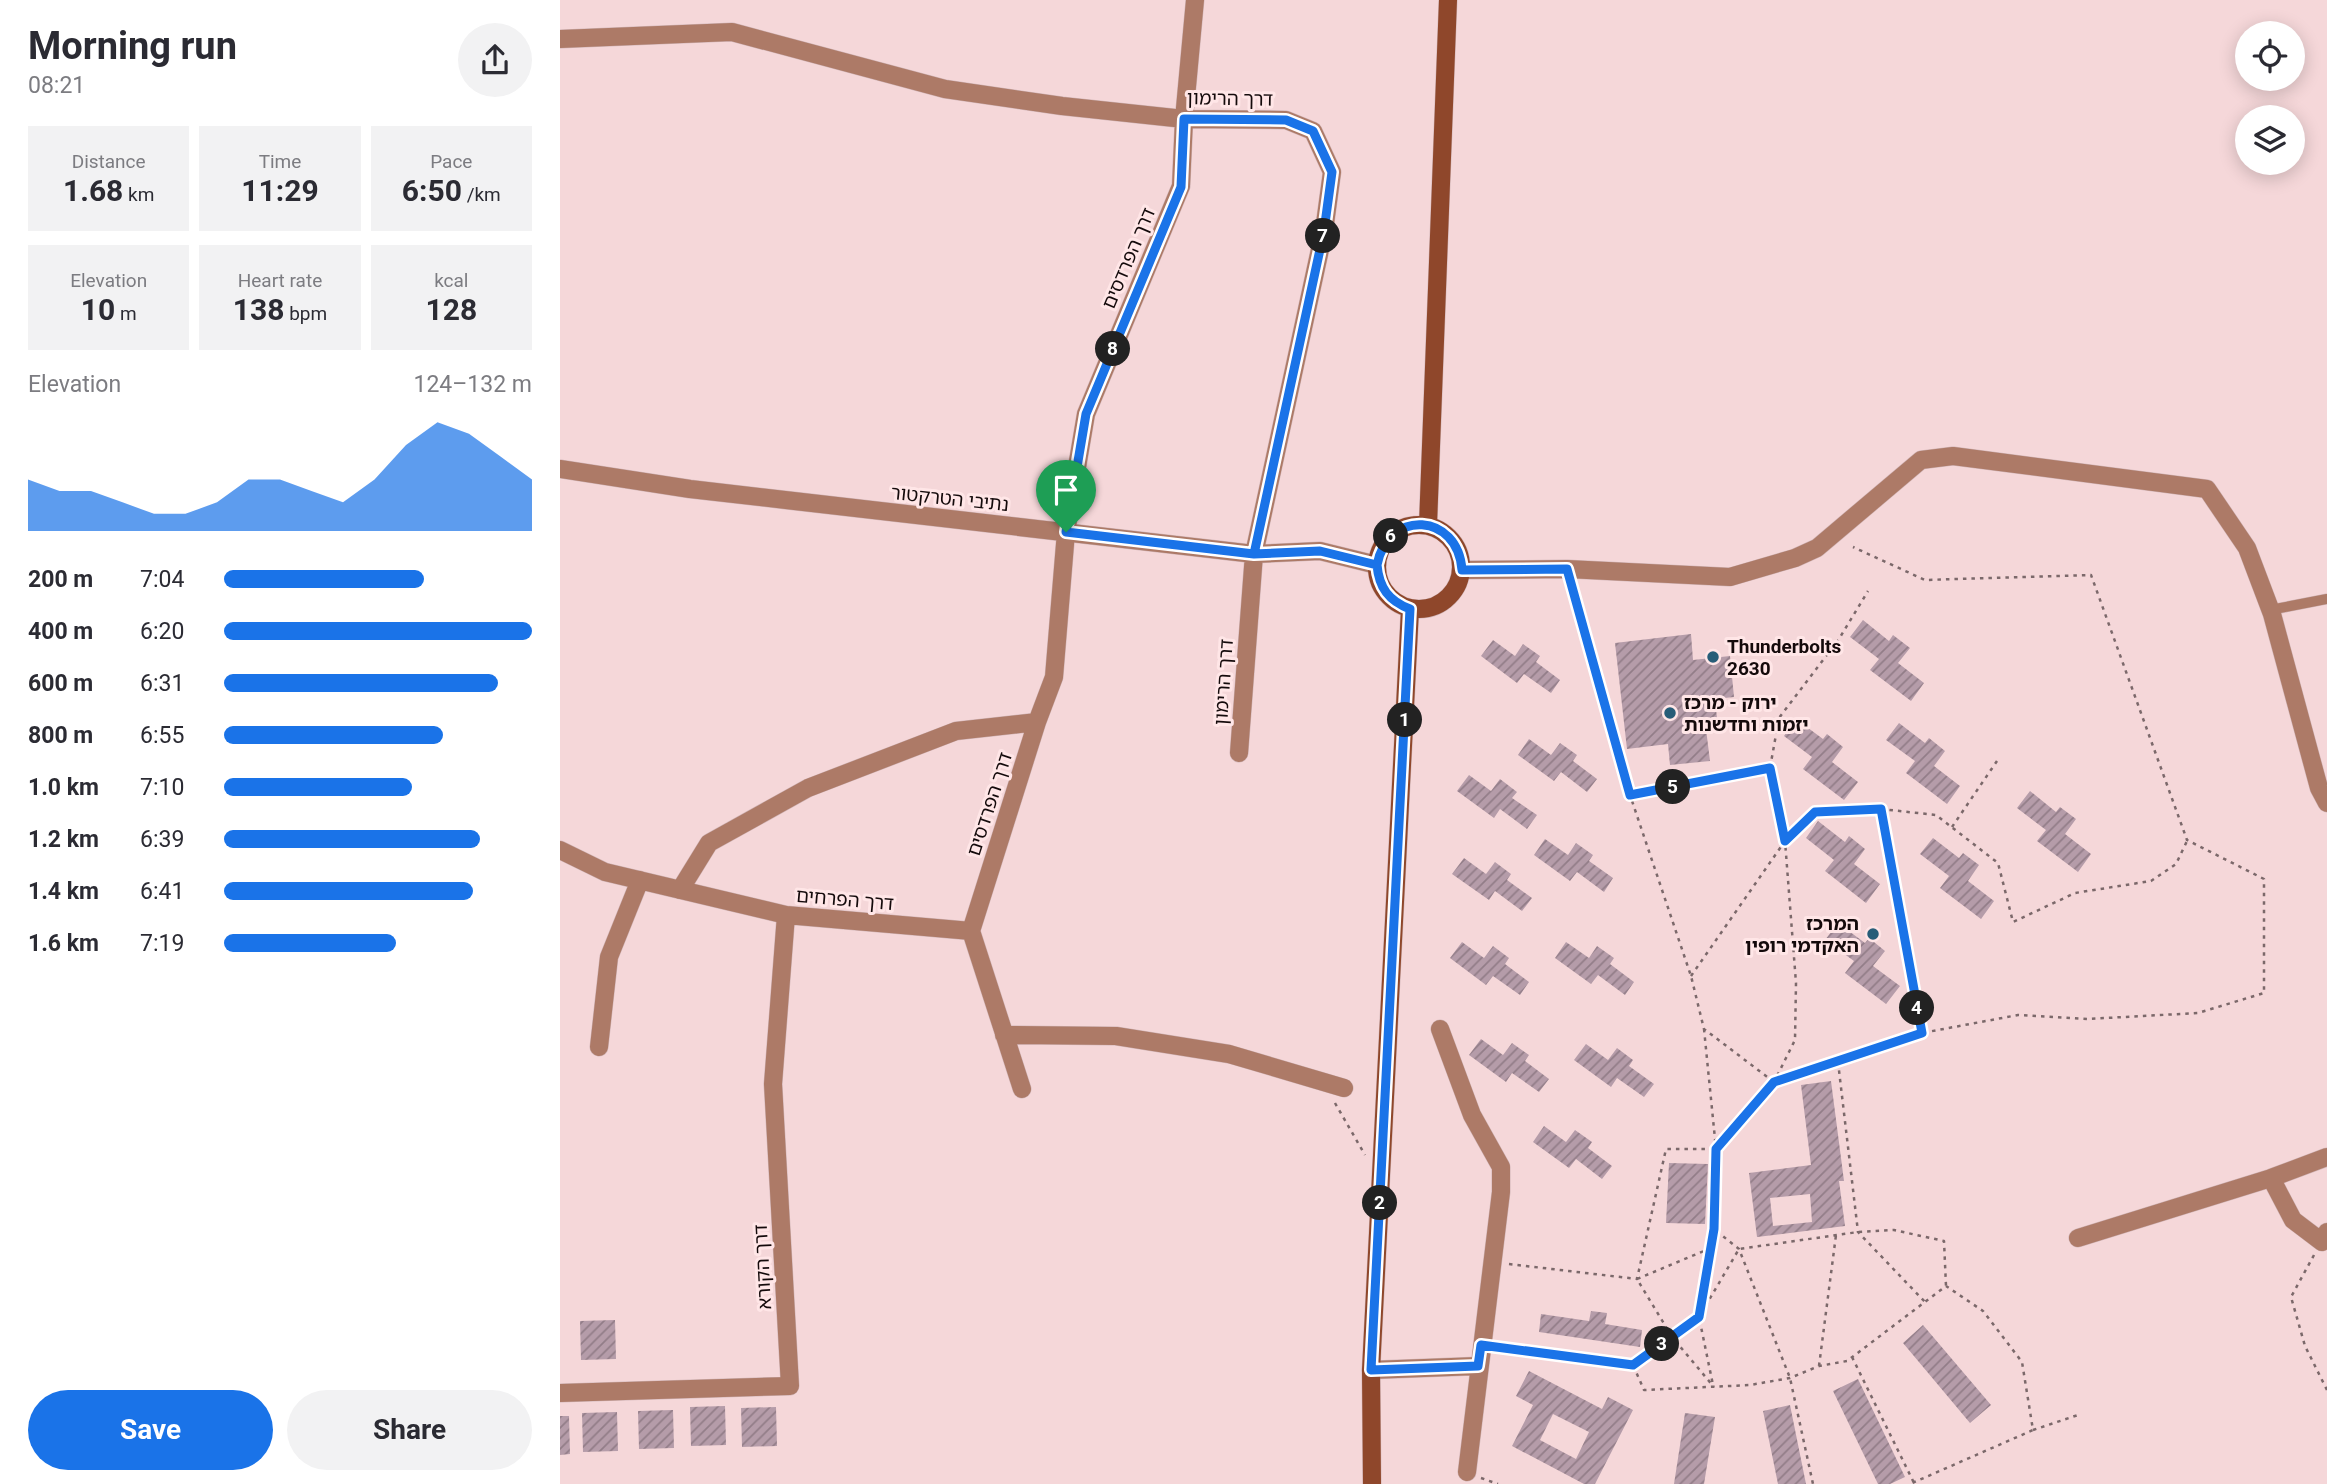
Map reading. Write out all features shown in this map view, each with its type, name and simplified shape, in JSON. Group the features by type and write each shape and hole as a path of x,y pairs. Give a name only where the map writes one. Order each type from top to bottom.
{"main road":[{"path":"1428,525 1448,0"},
{"path":"1428,525 1449,537 1461,558 1462,570 1458,584 1450,596 1439,605 1410,609 1399,605 1382,588 1378,577 1379,553 1394,533 1404,527 1428,525"},
{"path":"1372,1484 1371,1370 1410,609"}],"street":[{"name":"דרך הפרדסים","path":"971,931 1037,722 1054,677 1066,532 1086,414 1181,187 1195,0"},
{"name":"דרך הרימון","path":"560,39 732,32 945,89 1062,106 1184,119 1286,120 1313,131 1332,172 1324,231 1254,554 1239,753"},
{"path":"1462,570 1567,569 1730,577 1795,558 1816,548 1921,460 1953,456 2207,489 2247,548 2270,610 2319,788 2327,803"},
{"name":"נתיבי הטרקטור","path":"560,469 690,489 1254,554 1320,551 1377,565"},
{"path":"680,890 709,843 808,788 956,732 1037,722"},
{"name":"דרך הפרחים","path":"560,850 606,872 786,915 971,931"},
{"path":"599,1047 609,957 640,880"},
{"name":"דרך הקורא","path":"560,1393 790,1386 773,1084 786,915"},
{"path":"971,931 1022,1089"},
{"path":"1440,1029 1472,1115 1501,1167 1501,1192 1467,1472"},
{"path":"1004,1035 1116,1036 1229,1054 1343,1088"},
{"path":"2077,1238 2271,1178 2326,1156"},
{"path":"2271,1178 2293,1220 2324,1237"},
{"path":"1371,1370 1478,1366"}],"lane":[{"path":"1567,569 1576,600"},
{"path":"2270,610 2327,599"}],"path":[{"path":"1774,1082 1922,1033 2018,1015 2087,1018 2198,1013 2264,993 2264,879 2188,840 2091,575 1925,580 1853,547"},
{"path":"1714,1387 1672,1337 1637,1279 1666,1149 1716,1149 1774,1082 1795,1040 1796,983 1785,841 1770,768 1779,718 1839,639 1868,591"},
{"path":"1576,600 1630,795 1691,976 1704,1029 1716,1149 1714,1229 1699,1317 1714,1387"},
{"path":"1952,827 1997,761"},
{"path":"1630,795 1770,768"},
{"path":"1691,976 1785,841 1815,812 1881,809 1936,815 1998,863 2013,922 2075,893 2151,881 2176,864 2188,840"},
{"path":"1881,809 1922,1033"},
{"path":"1704,1029 1774,1082"},
{"path":"1838,1062 1858,1232 1925,1302"},
{"path":"1714,1229 1739,1249 1790,1378 1813,1484"},
{"path":"1739,1249 1858,1232 1894,1230 1944,1241 1946,1286"},
{"path":"1819,1366 1836,1235"},
{"path":"2324,1237 2291,1297 2305,1346 2327,1390"},
{"path":"1492,1263 1637,1279 1711,1248"},
{"path":"1481,1345 1633,1365 1699,1317 1739,1249"},
{"path":"1633,1365 1644,1390 1750,1385 1790,1378 1819,1366 1847,1361 1946,1286"},
{"path":"1946,1286 1983,1311 2022,1362 2033,1430"},
{"path":"1852,1357 1912,1483 2033,1430 2078,1415"}],"building":[{"path":"1863,620 1889,641 1893,635 1910,648 1898,663 1924,683 1911,701 1870,670 1879,659 1850,637"},
{"name":"ירוק - מרכז יזמות וחדשנות","path":"1691,634 1693,660 1730,656 1734,697 1715,699 1718,728 1706,729 1710,761 1670,765 1668,744 1627,749 1615,643"},
{"path":"1493,640 1515,656 1523,644 1540,656 1536,662 1560,680 1551,693 1524,674 1517,683 1481,656"},
{"path":"1796,719 1823,739 1827,734 1843,747 1832,762 1858,782 1844,800 1803,769 1812,757 1784,736"},
{"path":"1899,723 1925,743 1929,738 1945,751 1934,766 1960,786 1947,804 1906,773 1915,761 1886,740"},
{"path":"1529,739 1551,755 1560,743 1577,755 1573,761 1597,779 1587,792 1561,772 1554,781 1518,755"},
{"path":"1469,775 1491,791 1500,779 1517,792 1512,798 1537,815 1527,829 1500,809 1494,818 1457,791"},
{"path":"2030,791 2056,812 2060,807 2076,819 2065,834 2091,854 2078,872 2037,841 2046,830 2017,808"},
{"path":"1818,821 1845,842 1849,836 1865,849 1854,864 1880,884 1866,903 1825,871 1834,860 1806,838"},
{"path":"1933,838 1959,858 1963,853 1979,865 1968,881 1994,901 1981,919 1940,888 1949,876 1920,854"},
{"path":"1545,839 1568,855 1576,843 1593,855 1589,861 1613,878 1604,892 1577,872 1570,881 1534,855"},
{"path":"1464,858 1486,874 1495,862 1511,874 1507,880 1532,898 1522,911 1495,891 1489,900 1452,874"},
{"path":"1838,923 1865,943 1869,938 1885,951 1873,966 1900,986 1886,1004 1845,973 1854,961 1825,940"},
{"path":"1462,942 1484,958 1493,946 1509,958 1505,964 1529,982 1520,995 1493,976 1486,985 1450,958"},
{"path":"1566,942 1589,958 1597,946 1614,958 1610,964 1634,982 1625,995 1598,975 1591,984 1555,958"},
{"path":"1481,1039 1503,1055 1512,1043 1529,1055 1525,1061 1549,1079 1539,1092 1512,1073 1506,1082 1469,1055"},
{"path":"1586,1044 1608,1060 1617,1048 1633,1060 1629,1066 1654,1084 1644,1097 1617,1078 1611,1087 1574,1060"},
{"path":"1831,1081 1844,1181 1839,1181 1845,1226 1757,1237 1749,1173 1811,1165 1801,1085","holes":["1810,1194 1812,1222 1773,1226 1770,1198"]},
{"path":"1544,1126 1566,1142 1575,1130 1592,1142 1588,1148 1612,1166 1602,1179 1576,1159 1569,1168 1533,1142"},
{"path":"1669,1163 1708,1164 1705,1224 1666,1223"},
{"path":"1591,1311 1607,1313 1605,1324 1642,1330 1640,1347 1539,1332 1541,1314 1589,1321"},
{"path":"615,1320 616,1359 581,1360 580,1321"},
{"path":"1923,1325 1991,1405 1970,1423 1903,1343"},
{"path":"1529,1371 1602,1409 1608,1397 1633,1410 1595,1484 1584,1484 1512,1446 1533,1405 1516,1396","holes":["1553,1414 1589,1432 1576,1459 1540,1440"]},
{"path":"1858,1379 1905,1477 1890,1484 1878,1484 1833,1391"},
{"path":"1790,1405 1806,1484 1778,1484 1763,1411"},
{"path":"725,1406 726,1445 691,1446 690,1407"},
{"path":"776,1407 777,1446 742,1447 741,1408"},
{"path":"673,1410 674,1448 639,1449 638,1411"},
{"path":"617,1412 618,1451 583,1452 582,1413"},
{"path":"1685,1413 1715,1417 1704,1484 1674,1484"},
{"path":"560,1416 569,1416 570,1454 560,1455"}],"place":[{"name":"Thunderbolts 2630","path":"1713,657"},
{"name":"ירוק - מרכז יזמות וחדשנות","path":"1670,713"},
{"name":"המרכז האקדמי רופין","path":"1873,934"}],"route":[{"path":"1066,532 1086,414 1181,187 1184,119 1286,120 1313,131 1332,172 1324,231 1254,554 1320,551 1377,565 1385,542 1404,527 1416,524 1428,525 1449,537 1457,547 1462,570 1567,569 1630,795 1770,768 1785,841 1815,812 1881,809 1922,1033 1774,1082 1716,1149 1714,1229 1699,1317 1633,1365 1481,1345 1478,1366 1371,1370 1410,609 1399,605 1382,588 1377,565 1320,551 1254,554 1066,532"}]}
